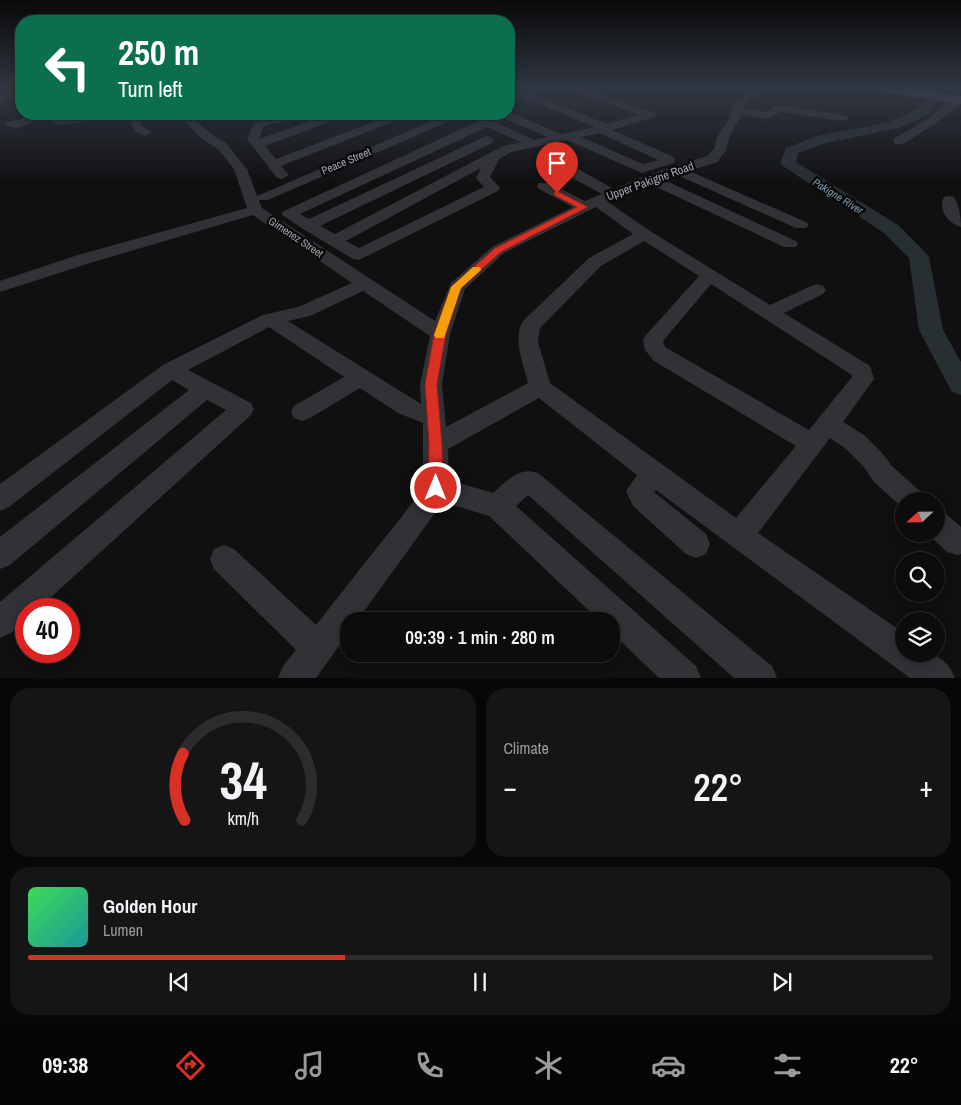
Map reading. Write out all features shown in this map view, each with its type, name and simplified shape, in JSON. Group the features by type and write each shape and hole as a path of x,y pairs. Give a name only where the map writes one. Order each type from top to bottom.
{"street":[{"path":"20,126 28,121"},
{"path":"58,122 70,121"},
{"path":"136,121 138,129 145,132"},
{"name":"Gimenez Street","path":"193,121 207,137 222,146 240,169 259,204 364,284 440,334"},
{"path":"278,121 258,125 253,139 289,186"},
{"path":"257,145 324,121"},
{"path":"274,164 386,121"},
{"name":"Peace Street","path":"0,287 259,204 289,186 442,121"},
{"path":"489,121 289,214 359,255 493,188 483,177 493,157"},
{"path":"527,121 565,133 642,169 669,160 586,121"},
{"path":"334,241 508,149 534,144 565,133 583,133 628,121"},
{"name":"Upper Pakigne Road","path":"436,488 436,444 431,384 440,334 456,287 498,250 598,201 650,179 712,159 720,150 724,135 734,121"},
{"path":"813,129 820,121"},
{"path":"899,141 934,121"},
{"path":"486,122 534,144"},
{"path":"466,131 508,149"},
{"path":"308,226 488,140"},
{"path":"551,157 564,167 598,201 644,234 771,312 862,371 863,379 829,425 740,535"},
{"path":"703,162 722,170"},
{"path":"677,170 801,224"},
{"path":"650,179 790,244"},
{"path":"544,186 598,201"},
{"path":"949,200 949,208 955,220 961,222"},
{"path":"644,234 595,262 530,326 528,342 540,387 654,473 895,647"},
{"path":"710,275 653,340 655,350 661,356 813,444"},
{"path":"0,499 171,370 200,353 270,319 303,312 364,284"},
{"path":"771,312 817,290"},
{"path":"270,319 406,407 434,418"},
{"path":"0,622 243,409 171,370"},
{"path":"302,412 360,378"},
{"path":"436,444 540,387"},
{"path":"0,555 207,388"},
{"path":"829,425 855,442 873,460 883,474 903,492"},
{"path":"654,473 640,491 642,498 696,544"},
{"path":"497,506 525,482 532,483 760,678"},
{"path":"294,678 430,500 436,488 497,506 684,678"},
{"path":"945,531 957,542"},
{"path":"224,559 317,648"},
{"path":"916,662 938,678"}],"waterway":[{"name":"Pakigne River","path":"903,121 893,125 822,139 791,151 788,164 891,229 919,257 931,330 961,385"}],"slow traffic":[{"path":"440,335 456,287 476,270"}],"route":[{"path":"436,488 436,444 431,384 440,334 456,287 498,250 584,207 557,193"}]}
